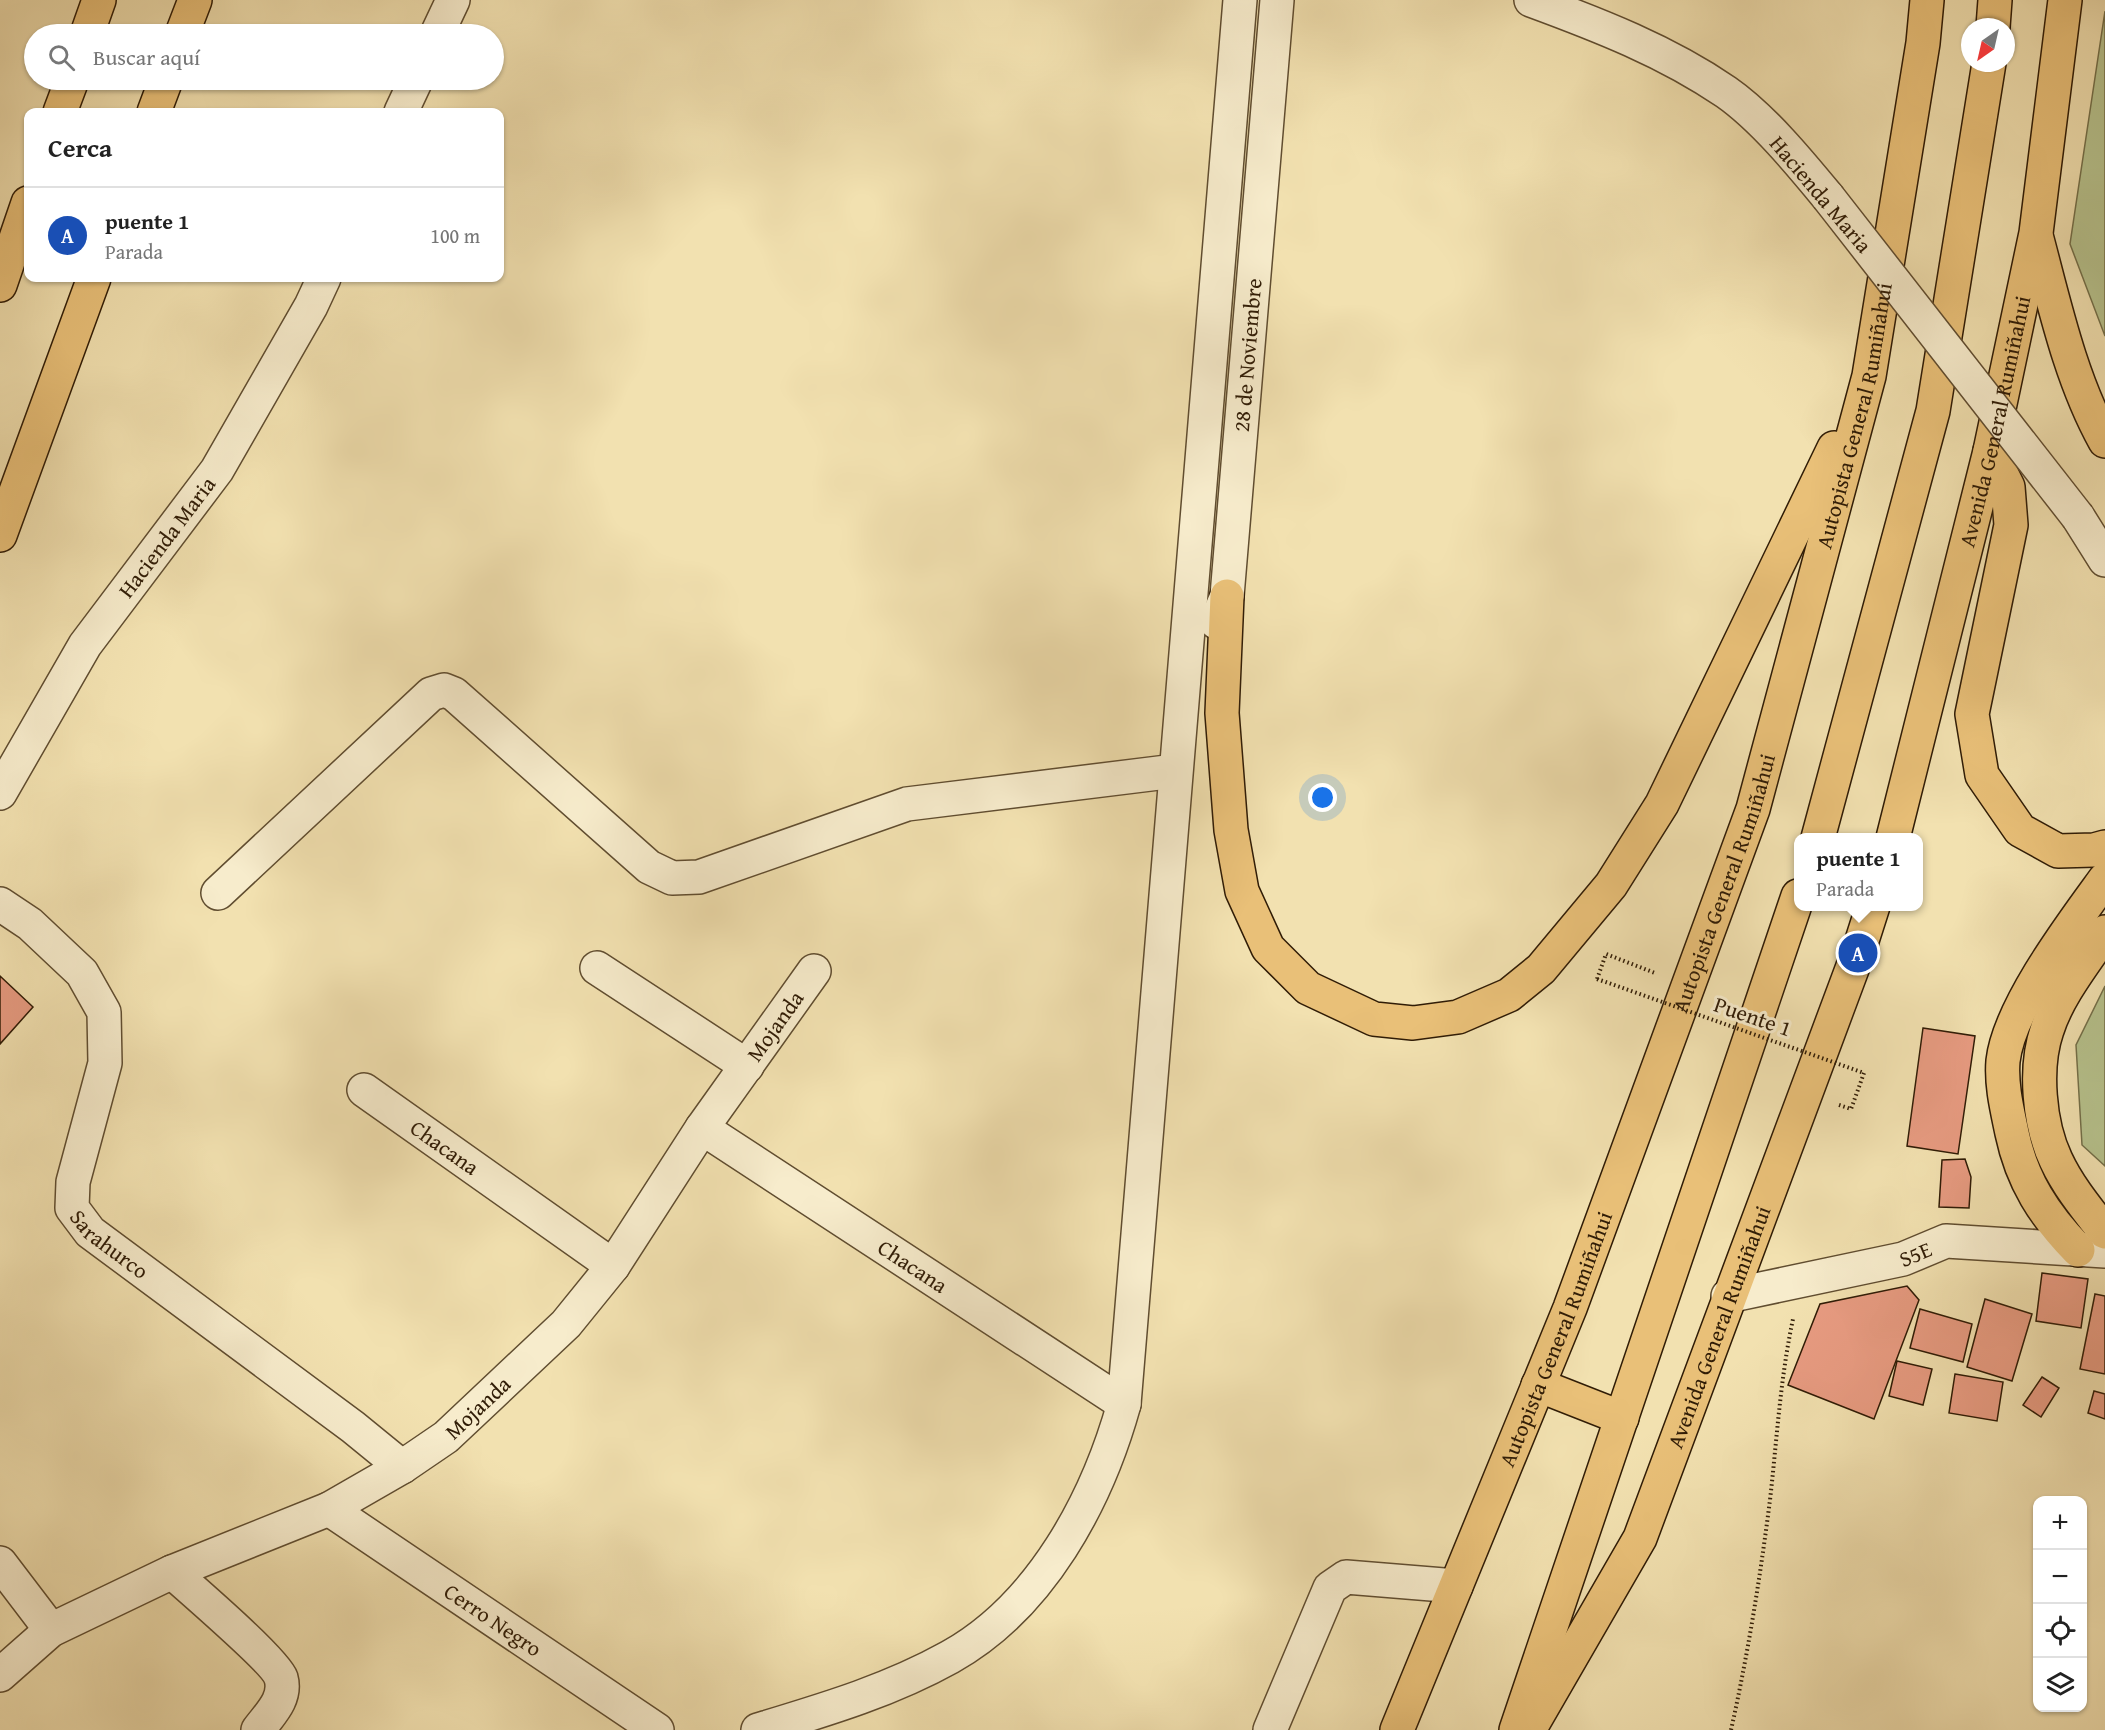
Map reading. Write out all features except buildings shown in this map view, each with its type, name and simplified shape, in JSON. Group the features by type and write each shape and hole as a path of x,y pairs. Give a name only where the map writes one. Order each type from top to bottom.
{"main road":[{"path":"91,24 99,0"},
{"path":"186,24 195,0"},
{"name":"Autopista General Rumiñahui","path":"1397,1730 1570,1308 1753,808 1869,376 1923,43 1927,0"},
{"path":"1994,18 1995,0"},
{"name":"Avenida General Rumiñahui","path":"1894,833 1990,451 2036,233 2065,0"},
{"path":"1819,833 1933,411 1988,72"},
{"path":"62,108 68,90"},
{"path":"156,108 162,90"},
{"path":"0,285 6,252 24,212"},
{"path":"2036,233 2060,325 2093,420 2105,441"},
{"path":"0,535 93,282"},
{"path":"1227,596 1222,713 1231,830 1242,891 1268,948 1308,988 1374,1018 1413,1023 1458,1017 1509,995 1541,969 1611,885 1662,804 1869,376"},
{"path":"1990,451 2008,487 2011,525 1972,714 1982,775 2019,830 2058,851 2094,850 2105,847"},
{"path":"2092,1250 2052,1224 2032,1189 2016,1152 2004,1091 2003,1060 2014,1023 2056,947 2105,879"},
{"path":"1516,1730 1794,908"},
{"name":"Avenida General Rumiñahui","path":"1529,1730 1640,1538 1728,1296 1858,953 1871,911"},
{"path":"2105,932 2075,977 2047,1029 2039,1066 2040,1101 2055,1159 2080,1201 2105,1232"},
{"path":"1538,1385 1622,1418"}],"street":[{"path":"442,24 453,0"},
{"path":"758,1730 858,1699 911,1678 952,1656 993,1627 1033,1585 1064,1543 1092,1494 1112,1446 1124,1404 1174,771 1183,701 1240,0"},
{"name":"28 de Noviembre","path":"1183,701 1227,596 1277,0"},
{"name":"Hacienda Maria","path":"1531,0 1624,35 1726,93 1793,154 2078,517 2105,560"},
{"path":"403,108 411,90"},
{"name":"Hacienda Maria","path":"0,793 85,645 217,470 311,306 322,282"},
{"path":"218,893 432,694 444,690 454,694 649,867 672,878 699,877 907,804 1174,771"},
{"name":"Sarahurco","path":"0,904 30,924 82,973 104,1012 105,1063 74,1182 72,1208 90,1232 353,1427 402,1467"},
{"path":"597,968 747,1066"},
{"name":"Mojanda","path":"0,1675 51,1630 172,1572 329,1509 402,1467 446,1437 505,1384 566,1324 613,1266 702,1128 814,971"},
{"name":"Chacana","path":"364,1090 613,1266"},
{"name":"Chacana","path":"702,1128 1124,1404"},
{"name":"S5E","path":"1728,1296 1903,1258 1946,1241 2092,1250"},
{"name":"Cerro Negro","path":"329,1509 657,1730"},
{"path":"0,1563 51,1630"},
{"path":"172,1572 263,1656 281,1677 281,1699 258,1730"},
{"path":"1270,1730 1330,1588 1346,1577 1456,1586"}],"path":[{"name":"Puente 1","path":"1689,986 1606,954 1597,979 1864,1073 1851,1109"},
{"path":"1731,1730 1752,1632 1770,1498 1782,1370 1802,1280"}],"green space":[{"path":"2105,11 2105,336 2070,244"},
{"path":"2105,986 2105,1166 2082,1145 2076,1045"}],"place":[{"name":"puente 1","path":"1858,953"}]}
